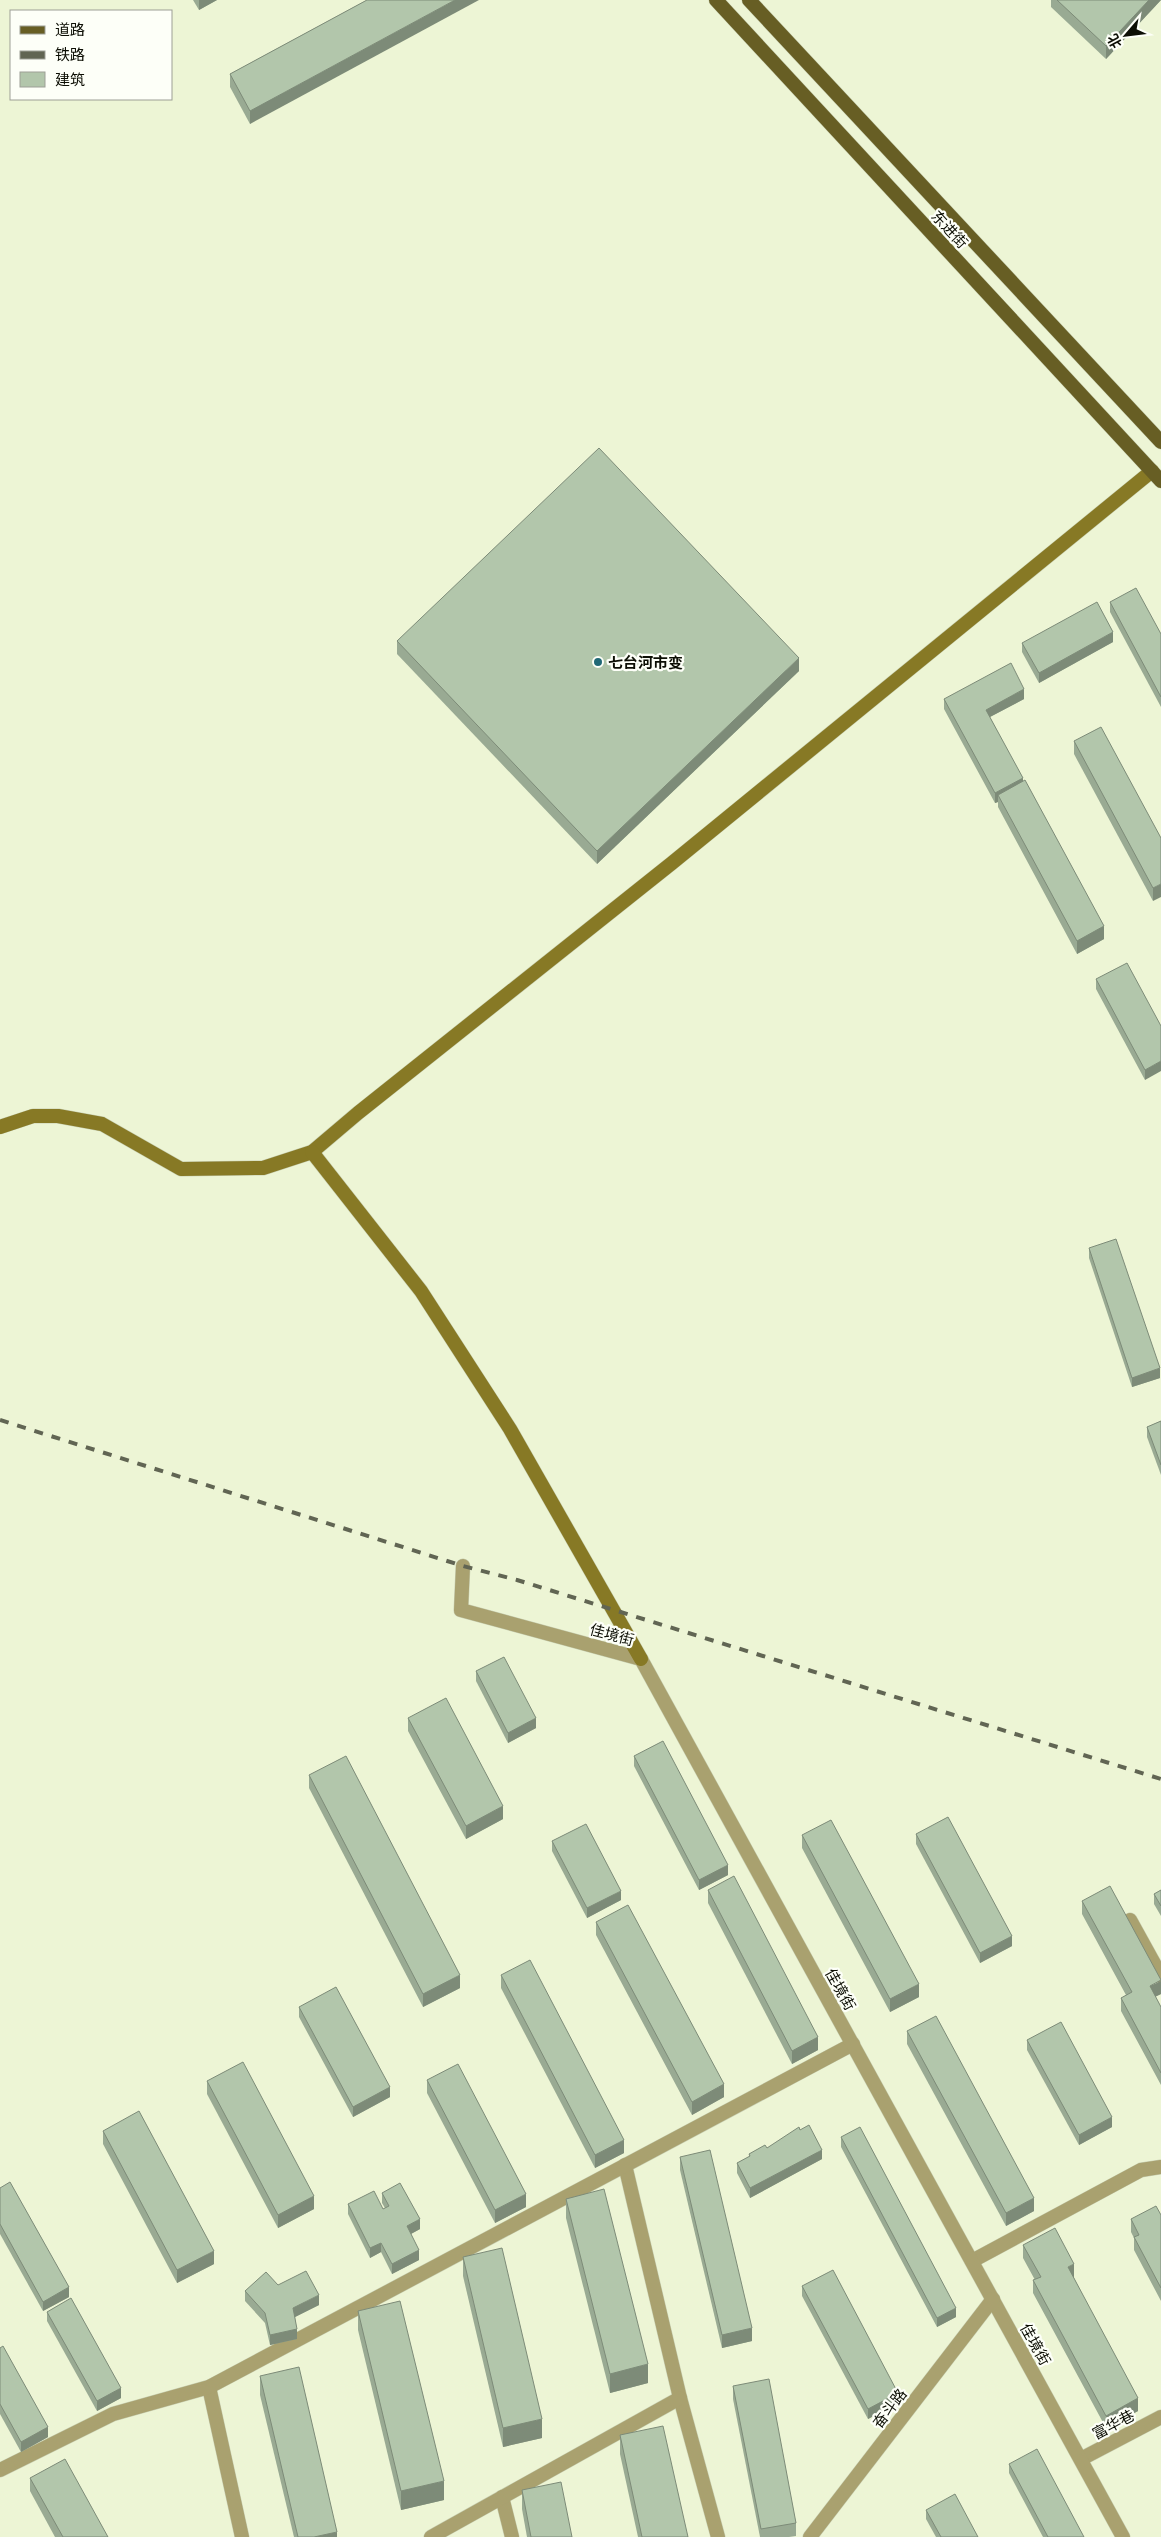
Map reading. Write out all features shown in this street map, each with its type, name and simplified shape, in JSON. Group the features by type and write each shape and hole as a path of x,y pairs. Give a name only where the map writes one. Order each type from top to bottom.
{"main road":[{"name":"东进街","path":"716,0 1156,476"},
{"name":"东进街","path":"750,0 1161,442"},
{"path":"0,1127 33,1116 58,1116 102,1124 181,1169 263,1168 312,1152 358,1113 1156,476"},
{"path":"312,1152 426,1299 510,1429 642,1659"}],"street":[{"name":"佳境街","path":"463,1566 461,1610 642,1659 1123,2537"},
{"path":"1130,1920 1161,1976"},
{"path":"0,2470 113,2414 209,2387 853,2044"},
{"path":"625,2165 680,2398 718,2537"},
{"path":"972,2260 1141,2170 1161,2167"},
{"name":"奋斗路","path":"810,2537 993,2299"},
{"path":"209,2387 242,2537"},
{"path":"431,2537 680,2398"},
{"name":"富华巷","path":"1081,2459 1161,2417"},
{"path":"502,2497 512,2537"}],"building":[{"path":"367,0 455,0 250,111 230,74"},
{"path":"1057,0 1149,0 1106,46"},
{"name":"七台河市变","path":"599,448 799,658 597,851 397,641"},
{"path":"1136,588 1161,634 1161,697 1110,602"},
{"path":"1097,602 1113,632 1039,673 1022,643"},
{"path":"1011,663 1024,689 986,710 1023,778 995,793 944,699"},
{"path":"1101,727 1161,838 1161,884 1153,888 1074,741"},
{"path":"1025,780 1104,926 1077,941 998,795"},
{"path":"1127,963 1161,1026 1161,1061 1145,1070 1096,979"},
{"path":"1116,1239 1160,1368 1132,1378 1089,1248"},
{"path":"1161,1421 1161,1465 1147,1427"},
{"path":"504,1657 536,1718 508,1733 476,1671"},
{"path":"446,1698 503,1806 466,1826 408,1718"},
{"path":"663,1741 728,1865 699,1880 634,1756"},
{"path":"346,1756 460,1975 423,1994 309,1775"},
{"path":"948,1817 1012,1936 980,1953 916,1834"},
{"path":"831,1820 919,1984 890,1999 802,1835"},
{"path":"586,1824 621,1891 587,1908 552,1841"},
{"path":"734,1876 818,2037 792,2051 708,1890"},
{"path":"1110,1886 1161,1980 1150,1986 1161,2007 1161,2073 1121,1998 1132,1992 1082,1901"},
{"path":"1161,1890 1161,1906 1154,1894"},
{"path":"628,1905 724,2084 692,2102 596,1922"},
{"path":"530,1960 624,2140 595,2155 501,1975"},
{"path":"336,1987 390,2087 353,2107 299,2007"},
{"path":"936,2016 1034,2198 1006,2213 907,2031"},
{"path":"1061,2022 1112,2117 1079,2135 1027,2040"},
{"path":"243,2062 314,2196 278,2215 207,2081"},
{"path":"458,2064 526,2194 495,2210 427,2080"},
{"path":"139,2111 214,2251 177,2270 103,2131"},
{"path":"809,2125 822,2150 750,2188 737,2163 765,2145 767,2148 799,2127 800,2130"},
{"path":"860,2127 956,2308 937,2318 841,2137"},
{"path":"710,2150 752,2328 722,2335 680,2157"},
{"path":"10,2182 69,2287 43,2302 0,2224 0,2188"},
{"path":"400,2183 420,2219 407,2226 419,2250 392,2264 381,2243 370,2248 348,2204 374,2191 383,2209 389,2206 382,2193"},
{"path":"604,2189 648,2364 610,2374 566,2199"},
{"path":"1156,2206 1161,2215 1161,2288 1134,2237 1139,2235 1131,2219"},
{"path":"1055,2228 1074,2264 1068,2267 1138,2398 1106,2416 1033,2280 1041,2277 1023,2245"},
{"path":"502,2248 542,2419 503,2428 463,2257"},
{"path":"833,2270 898,2393 868,2409 802,2286"},
{"path":"306,2271 319,2295 293,2308 297,2329 270,2335 265,2313 245,2291 266,2272 278,2285"},
{"path":"71,2298 121,2388 97,2401 47,2312"},
{"path":"400,2301 444,2481 401,2491 358,2311"},
{"path":"3,2346 48,2427 21,2442 0,2404 0,2348"},
{"path":"299,2367 337,2532 314,2537 298,2537 260,2376"},
{"path":"769,2379 796,2523 761,2529 733,2386"},
{"path":"663,2426 688,2537 642,2537 620,2435"},
{"path":"1037,2449 1084,2537 1048,2537 1009,2464"},
{"path":"65,2459 108,2537 63,2537 30,2478"},
{"path":"561,2482 572,2537 531,2537 522,2490"},
{"path":"955,2494 978,2537 941,2537 926,2510"}],"railway":[{"path":"0,1420 463,1566 517,1580 1161,1779"}],"place":[{"name":"七台河市变","path":"598,662"}]}
